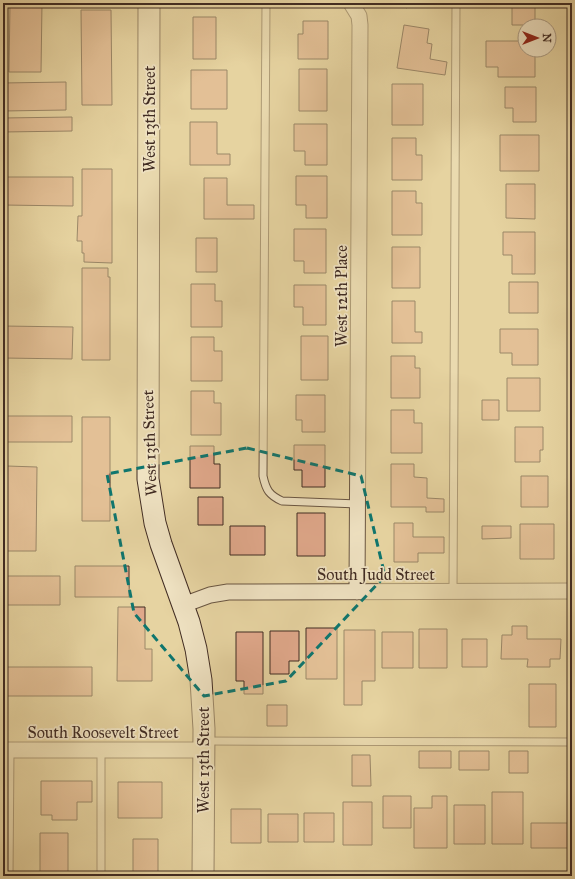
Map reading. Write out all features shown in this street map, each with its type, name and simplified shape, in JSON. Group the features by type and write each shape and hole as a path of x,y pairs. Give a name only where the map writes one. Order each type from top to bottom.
{"street":[{"name":"West 13th Street","path":"149,3 148,479 155,523 192,635 203,698 203,876"},
{"name":"West 12th Place","path":"352,3 359,16 360,25 357,592"},
{"name":"South Judd Street","path":"183,605 210,595 228,592 572,591"},
{"name":"South Roosevelt Street","path":"4,750 101,750 204,745"},
{"path":"4,750 5,876"}],"lane":[{"path":"266,3 264,147 265,358 263,476 265,486 272,496 282,501 358,504"},
{"path":"453,592 456,3"},
{"path":"204,745 572,742"},
{"path":"101,750 101,876"}],"highlighted area":[{"path":"247,448 361,476 385,576 286,681 204,696 134,613 107,474"}],"building":[{"path":"10,3 42,3 41,72 9,72"},
{"path":"404,3 419,3 406,8"},
{"path":"512,3 535,3 535,18 517,18 517,25 512,25"},
{"path":"81,10 111,10 112,105 82,105"},
{"path":"193,17 216,17 216,59 193,59"},
{"path":"303,21 328,21 328,59 298,59 298,34 303,34"},
{"path":"404,25 429,29 427,43 432,44 430,59 447,62 445,75 397,68"},
{"path":"486,41 517,41 517,58 535,58 535,77 498,77 498,67 486,67"},
{"path":"299,69 327,69 327,111 299,111"},
{"path":"191,70 227,70 227,109 191,109"},
{"path":"66,82 66,110 3,111 3,83"},
{"path":"392,84 423,84 423,125 392,125"},
{"path":"505,87 536,87 536,122 513,122 513,108 505,108"},
{"path":"72,117 72,131 3,132 3,118"},
{"path":"190,122 217,122 217,154 230,154 230,165 190,165"},
{"path":"294,124 327,124 327,165 305,165 305,151 294,151"},
{"path":"500,135 539,135 539,171 500,171"},
{"path":"392,138 416,138 416,155 422,155 422,180 392,180"},
{"path":"82,169 112,169 112,263 84,262 82,241 77,241 78,216 82,216"},
{"path":"296,176 327,176 327,218 306,218 306,205 296,205"},
{"path":"3,177 73,177 73,206 3,205"},
{"path":"204,178 227,178 227,205 254,205 254,219 204,219"},
{"path":"506,184 535,184 535,219 506,218"},
{"path":"392,191 416,191 416,203 422,203 422,235 392,235"},
{"path":"294,229 326,229 326,273 304,273 304,261 294,261"},
{"path":"503,232 535,232 535,274 512,274 512,255 503,255"},
{"path":"196,238 217,238 217,272 196,272"},
{"path":"392,247 420,247 420,288 392,288"},
{"path":"82,268 108,268 108,277 110,277 110,360 82,360"},
{"path":"509,282 538,282 538,313 509,313"},
{"path":"191,284 215,284 215,301 222,301 222,327 191,327"},
{"path":"294,285 326,285 326,325 303,325 303,307 294,307"},
{"path":"392,301 415,301 415,332 422,332 422,343 392,343"},
{"path":"3,326 73,327 72,359 3,358"},
{"path":"500,329 538,329 538,365 512,365 512,353 500,353"},
{"path":"301,336 328,336 328,380 301,380"},
{"path":"191,337 214,337 214,351 222,351 222,381 191,381"},
{"path":"391,356 415,356 415,368 420,368 420,398 391,398"},
{"path":"507,378 540,378 540,411 507,411"},
{"path":"191,391 214,391 214,403 221,403 221,435 191,435"},
{"path":"296,395 325,395 325,432 302,432 302,420 296,420"},
{"path":"482,400 499,400 499,420 482,420"},
{"path":"391,410 414,410 414,423 422,423 422,453 391,453"},
{"path":"5,416 72,416 72,442 5,442"},
{"path":"82,417 110,417 110,521 82,521"},
{"path":"515,427 543,427 543,450 540,450 540,462 515,462"},
{"path":"294,445 325,445 325,487 302,487 302,470 294,470"},
{"path":"190,446 214,446 214,464 220,464 220,488 190,488"},
{"path":"391,464 414,464 414,477 427,478 427,498 444,499 444,512 426,512 426,507 391,507"},
{"path":"7,466 37,467 36,551 6,551"},
{"path":"521,476 548,476 548,507 521,507"},
{"path":"198,497 223,497 223,525 198,525"},
{"path":"297,513 325,513 325,556 297,556"},
{"path":"394,523 413,523 413,537 444,537 444,553 418,553 418,562 394,562"},
{"path":"520,524 554,524 554,559 520,559"},
{"path":"230,526 265,526 265,555 230,555"},
{"path":"482,526 511,526 511,538 482,539"},
{"path":"75,566 129,566 129,597 75,597"},
{"path":"3,576 60,576 60,605 3,605"},
{"path":"118,607 145,607 145,649 152,649 152,681 117,681"},
{"path":"512,626 527,626 527,639 561,639 560,659 550,659 550,667 527,667 528,659 501,659 502,635 512,635"},
{"path":"306,628 337,628 337,679 306,679"},
{"path":"419,629 447,629 447,668 419,668"},
{"path":"344,630 375,630 375,681 362,681 362,705 344,705"},
{"path":"270,631 299,631 299,661 289,661 289,674 270,674"},
{"path":"236,632 263,632 263,694 244,694 244,681 236,681"},
{"path":"382,632 413,632 413,668 382,668"},
{"path":"462,639 487,639 487,667 462,667"},
{"path":"3,667 92,667 92,696 3,696"},
{"path":"529,684 556,684 556,727 529,727"},
{"path":"267,705 287,705 287,726 267,726"},
{"path":"419,751 451,751 451,768 419,768"},
{"path":"459,751 489,751 489,770 459,770"},
{"path":"509,751 528,751 528,773 509,773"},
{"path":"352,755 370,755 371,786 352,786"},
{"path":"41,781 92,781 92,802 77,802 77,820 52,820 52,815 41,815"},
{"path":"118,782 162,782 162,818 118,818"},
{"path":"492,792 523,792 523,844 492,844"},
{"path":"383,796 411,796 411,828 383,828"},
{"path":"432,796 447,796 447,848 414,848 414,808 432,808"},
{"path":"343,802 372,802 372,845 343,845"},
{"path":"454,805 485,805 485,844 454,844"},
{"path":"231,809 261,809 261,843 231,843"},
{"path":"304,813 334,813 334,842 304,842"},
{"path":"268,814 298,814 298,842 268,842"},
{"path":"531,823 568,823 568,848 531,848"},
{"path":"40,833 68,833 68,875 40,875"},
{"path":"133,839 158,839 158,875 133,875"}]}
